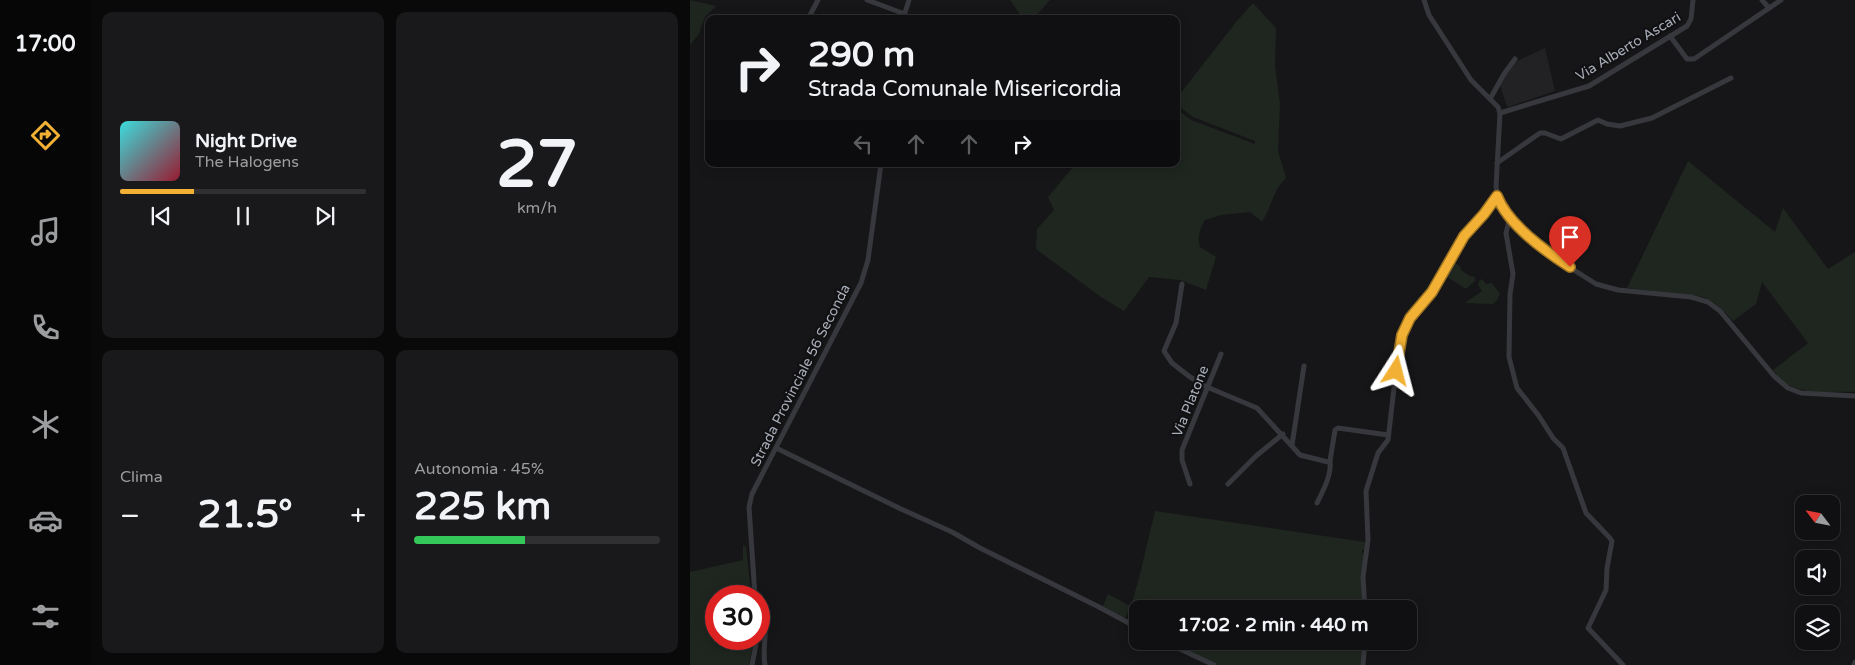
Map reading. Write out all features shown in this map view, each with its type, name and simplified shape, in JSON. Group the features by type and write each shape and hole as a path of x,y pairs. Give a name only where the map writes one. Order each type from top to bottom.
{"street":[{"path":"810,15 818,0"},
{"path":"867,0 900,15"},
{"path":"905,15 909,0"},
{"path":"1424,0 1430,15 1471,80 1490,98 1500,112 1497,196 1500,205 1538,246 1603,286 1618,290 1691,297 1713,305 1774,376 1788,388 1801,393 1855,396"},
{"name":"Via Alberto Ascari","path":"1500,112 1589,86 1690,23 1693,0"},
{"path":"1762,0 1769,8"},
{"path":"1670,36 1687,59 1694,59 1781,0"},
{"path":"1490,98 1515,59"},
{"path":"1497,163 1540,133 1561,139 1598,120 1620,126 1652,118 1731,78"},
{"name":"Strada Provinciale 56 Seconda","path":"754,585 750,501 755,486 846,313 865,272 882,167"},
{"path":"1364,600 1363,577 1368,540 1366,490 1378,453 1388,440 1402,335 1416,310 1432,292 1464,236 1497,196"},
{"path":"1510,217 1506,233 1513,274 1510,294 1510,357 1514,377 1517,388 1553,438 1563,448 1586,513 1612,542 1603,601 1588,628 1623,665"},
{"path":"1182,284 1176,324 1164,351 1172,363 1207,387 1257,408 1303,456 1330,461"},
{"name":"Via Platone","path":"1190,484 1182,460 1182,450 1221,354"},
{"path":"1292,445 1304,366"},
{"path":"1318,503 1331,465 1330,461 1336,428 1388,435"},
{"path":"1228,484 1256,456 1283,434"},
{"path":"776,448 952,532 1129,623"},
{"path":"752,665 755,650"},
{"path":"764,650 766,665"},
{"path":"1183,650 1214,665"},
{"path":"1363,665 1364,650"},
{"path":"754,659 764,658"}],"shaded area":[{"path":"690,0 716,6 705,15 699,34 690,45"},
{"path":"1010,0 1050,0 1037,15 1020,15"},
{"path":"1253,3 1276,28 1275,66 1280,104 1278,151 1286,178 1275,194 1262,222 1250,212 1221,215 1205,220 1200,233 1200,247 1216,257 1206,290 1180,280 1149,277 1124,311 1101,297 1036,249 1037,229 1054,210 1048,197 1073,167 1180,167 1180,111 1191,120 1255,144 1255,141 1193,117 1180,107 1180,94"},
{"path":"1545,48 1555,91 1508,107 1500,85 1505,75 1517,61"},
{"path":"1688,161 1775,232 1783,208 1828,269 1855,252 1855,392 1802,390 1781,380 1773,370 1808,343 1762,282 1756,304 1733,321 1722,309 1700,296 1627,288"},
{"path":"1452,261 1460,266 1461,270 1475,277 1475,281 1466,289 1444,275"},
{"path":"1482,279 1486,284 1492,283 1500,294 1497,300 1493,304 1465,303 1482,291 1478,285"},
{"path":"1155,511 1365,542 1365,550 1362,550 1364,554 1363,600 1133,600"},
{"path":"743,545 746,547 750,585 705,585 705,650 752,650 749,665 690,665 690,572 743,560"},
{"path":"1108,594 1129,605 1129,609 1125,619 1103,606"},
{"path":"1187,650 1362,650 1361,665 1218,665"}],"route":[{"path":"1396,371 1402,335 1410,318 1432,292 1464,236 1497,196 1500,205 1538,246 1570,267"}]}
